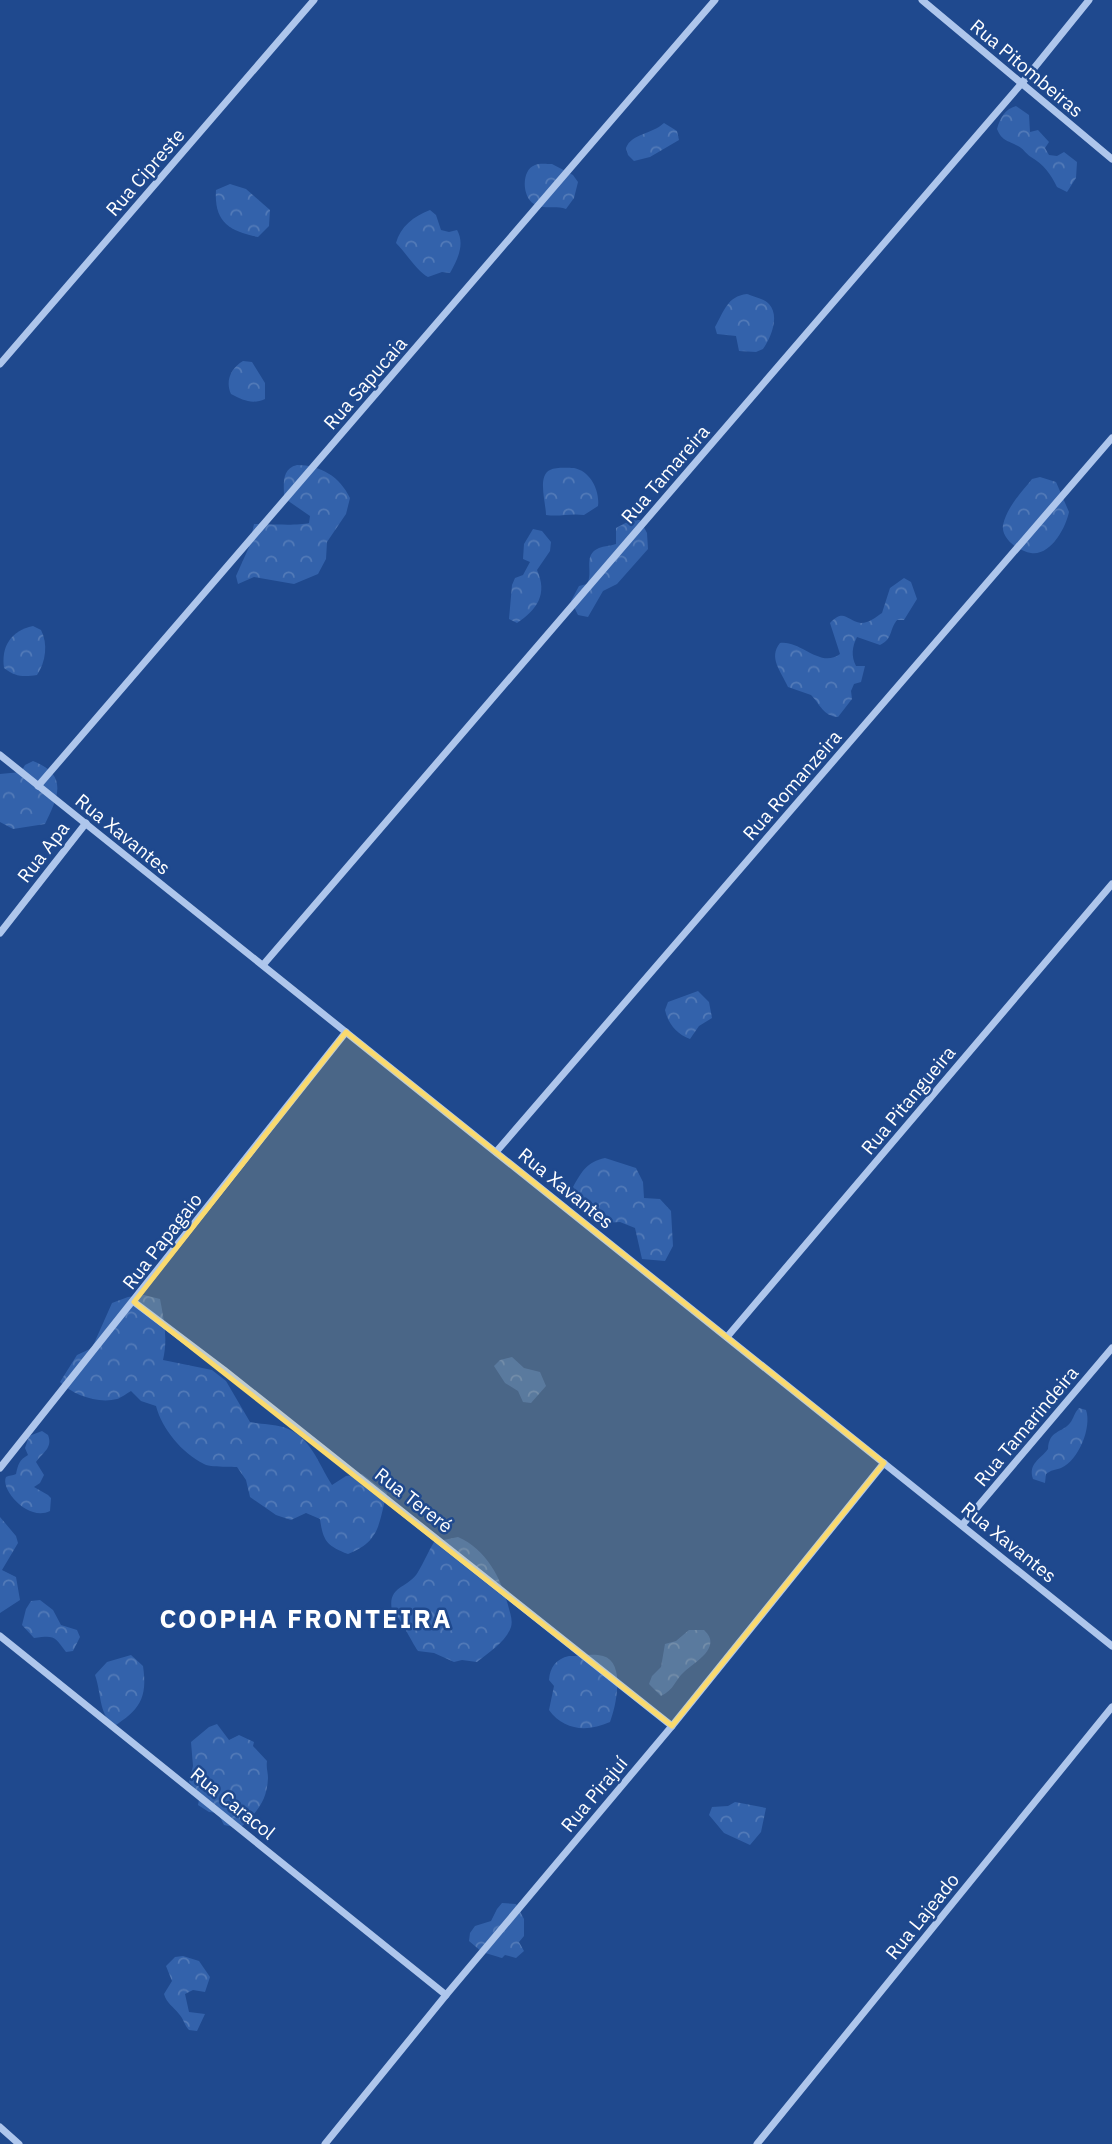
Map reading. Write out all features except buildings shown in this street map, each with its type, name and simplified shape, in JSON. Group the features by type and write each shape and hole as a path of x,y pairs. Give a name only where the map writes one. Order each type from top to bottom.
{"street":[{"name":"Rua Cipreste","path":"0,364 314,0"},
{"name":"Rua Sapucaia","path":"38,786 715,0"},
{"name":"Rua Pitombeiras","path":"922,0 1112,159"},
{"name":"Rua Tamareira","path":"263,965 1021,83 1089,0"},
{"name":"Rua Romanzeira","path":"496,1153 1112,438"},
{"name":"Rua Xavantes","path":"0,755 1112,1646"},
{"name":"Rua Apa","path":"0,933 86,824"},
{"name":"Rua Pitangueira","path":"727,1337 1112,884"},
{"name":"Rua Papagaio","path":"0,1468 346,1032"},
{"name":"Rua Tereré","path":"134,1302 225,1370 672,1726"},
{"name":"Rua Tamarindeira","path":"963,1524 1112,1348"},
{"name":"Rua Pirajuí","path":"325,2144 672,1726 884,1463"},
{"name":"Rua Caracol","path":"0,1636 446,1995"},
{"name":"Rua Lajeado","path":"757,2144 1112,1707"},
{"path":"0,2127 19,2144"}],"highlighted area":[{"path":"346,1032 884,1463 672,1726 134,1302"}],"green space":[{"path":"1016,106 1029,115 1030,132 1038,130 1049,142 1045,148 1049,155 1057,156 1064,152 1077,162 1076,178 1067,192 1057,187 1040,163 999,133 997,129 1001,118"},
{"path":"664,123 677,131 679,140 650,157 634,161 626,148 629,143"},
{"path":"539,164 552,164 573,175 578,182 574,198 566,209 538,206 530,201 525,190 525,178 530,168"},
{"path":"230,184 246,189 270,210 269,226 258,237 231,228 221,217 216,190"},
{"path":"430,210 436,215 441,230 457,230 460,246 450,273 442,272 428,277 396,243 408,223"},
{"path":"747,294 767,302 774,315 769,339 763,349 756,352 739,351 736,336 717,334 715,327 730,301"},
{"path":"243,361 252,362 265,383 265,399 252,402 231,394 230,375"},
{"path":"297,465 314,467 329,474 341,484 350,498 346,514 327,542 326,559 318,574 294,584 254,577 238,584 236,576 249,547 254,524 309,523 310,516 284,498 286,474"},
{"path":"555,468 574,468 585,473 593,482 598,506 584,515 546,515 543,484 546,473"},
{"path":"1040,477 1056,482 1069,512 1065,525 1051,545 1038,553 1031,553 1012,544 1005,535 1003,525 1019,495 1032,479"},
{"path":"631,520 640,520 647,533 648,549 617,584 603,591 588,617 578,615 571,601 579,586 587,584 591,555 599,548 616,544 616,528"},
{"path":"533,529 542,531 551,542 550,551 537,570 541,587 539,601 530,613 517,623 509,619 512,585 515,578 523,575 530,562 523,559 524,544"},
{"path":"904,578 911,582 917,599 904,620 897,620 884,643 880,645 857,637 853,659 856,666 865,666 861,682 854,684 851,691 852,699 838,717 825,712 811,695 788,687 775,659 780,643 788,643 825,658 833,658 840,654 830,623 839,616 861,623 872,620 882,613 890,588"},
{"path":"33,626 41,630 45,641 42,664 37,675 20,676 4,668 4,653 13,636"},
{"path":"33,761 52,773 56,780 54,805 45,824 13,829 0,822 0,774 21,772 25,765"},
{"path":"698,991 709,1002 712,1018 699,1026 690,1039 674,1028 665,1010 668,1002"},
{"path":"605,1158 636,1168 643,1182 644,1198 660,1199 671,1211 673,1246 665,1261 642,1259 635,1228 620,1222 604,1223 573,1187 586,1168"},
{"path":"144,1295 160,1299 165,1337 163,1360 212,1370 226,1381 250,1422 283,1427 300,1436 332,1485 346,1476 362,1474 387,1493 376,1530 367,1543 348,1554 327,1542 320,1519 306,1513 291,1520 276,1515 250,1497 246,1480 237,1467 211,1466 196,1459 168,1432 156,1406 141,1401 131,1391 117,1399 94,1399 65,1387 60,1382 77,1355 92,1348 112,1303"},
{"path":"512,1357 524,1368 540,1372 546,1386 531,1403 523,1402 518,1391 505,1383 494,1366 500,1360"},
{"path":"1079,1408 1086,1410 1087,1425 1078,1451 1067,1464 1046,1474 1045,1483 1033,1479 1033,1465 1048,1449 1053,1435 1070,1423"},
{"path":"42,1431 48,1435 49,1443 36,1462 44,1475 34,1487 51,1498 50,1511 42,1513 33,1512 18,1503 11,1496 5,1482 6,1477 16,1474 19,1463 28,1455 25,1448 29,1436"},
{"path":"0,1517 16,1536 18,1543 2,1570 16,1577 20,1600 0,1613"},
{"path":"458,1537 477,1549 491,1565 505,1595 511,1619 511,1627 505,1638 477,1662 454,1662 434,1653 418,1651 392,1611 391,1603 395,1592 418,1572 434,1542"},
{"path":"40,1600 53,1610 61,1625 77,1630 80,1637 73,1651 66,1652 53,1638 34,1638 22,1625 31,1601"},
{"path":"689,1630 704,1630 709,1636 709,1648 681,1675 669,1691 661,1696 649,1684 652,1676 661,1667 665,1644 676,1641"},
{"path":"131,1655 143,1666 143,1695 135,1709 113,1727 103,1708 95,1675 107,1662"},
{"path":"569,1656 603,1656 615,1667 617,1686 610,1722 577,1728 562,1722 549,1710 554,1686 549,1680 551,1671 557,1661"},
{"path":"217,1724 229,1740 239,1735 254,1742 253,1746 267,1761 268,1778 263,1800 256,1812 240,1828 224,1825 218,1813 209,1812 198,1805 200,1794 189,1782 193,1766 191,1742"},
{"path":"735,1802 766,1808 761,1832 750,1845 724,1833 709,1815 712,1807 728,1806"},
{"path":"502,1903 516,1904 524,1919 524,1936 519,1942 524,1951 516,1958 505,1955 502,1958 482,1952 469,1941 475,1926 491,1921"},
{"path":"183,1956 199,1961 210,1977 205,1992 193,1990 185,1994 189,2012 205,2014 197,2031 189,2030 164,1994 172,1981 166,1966 175,1957"}],"district":[{"name":"COOPHA FRONTEIRA","path":"306,1619"}]}
